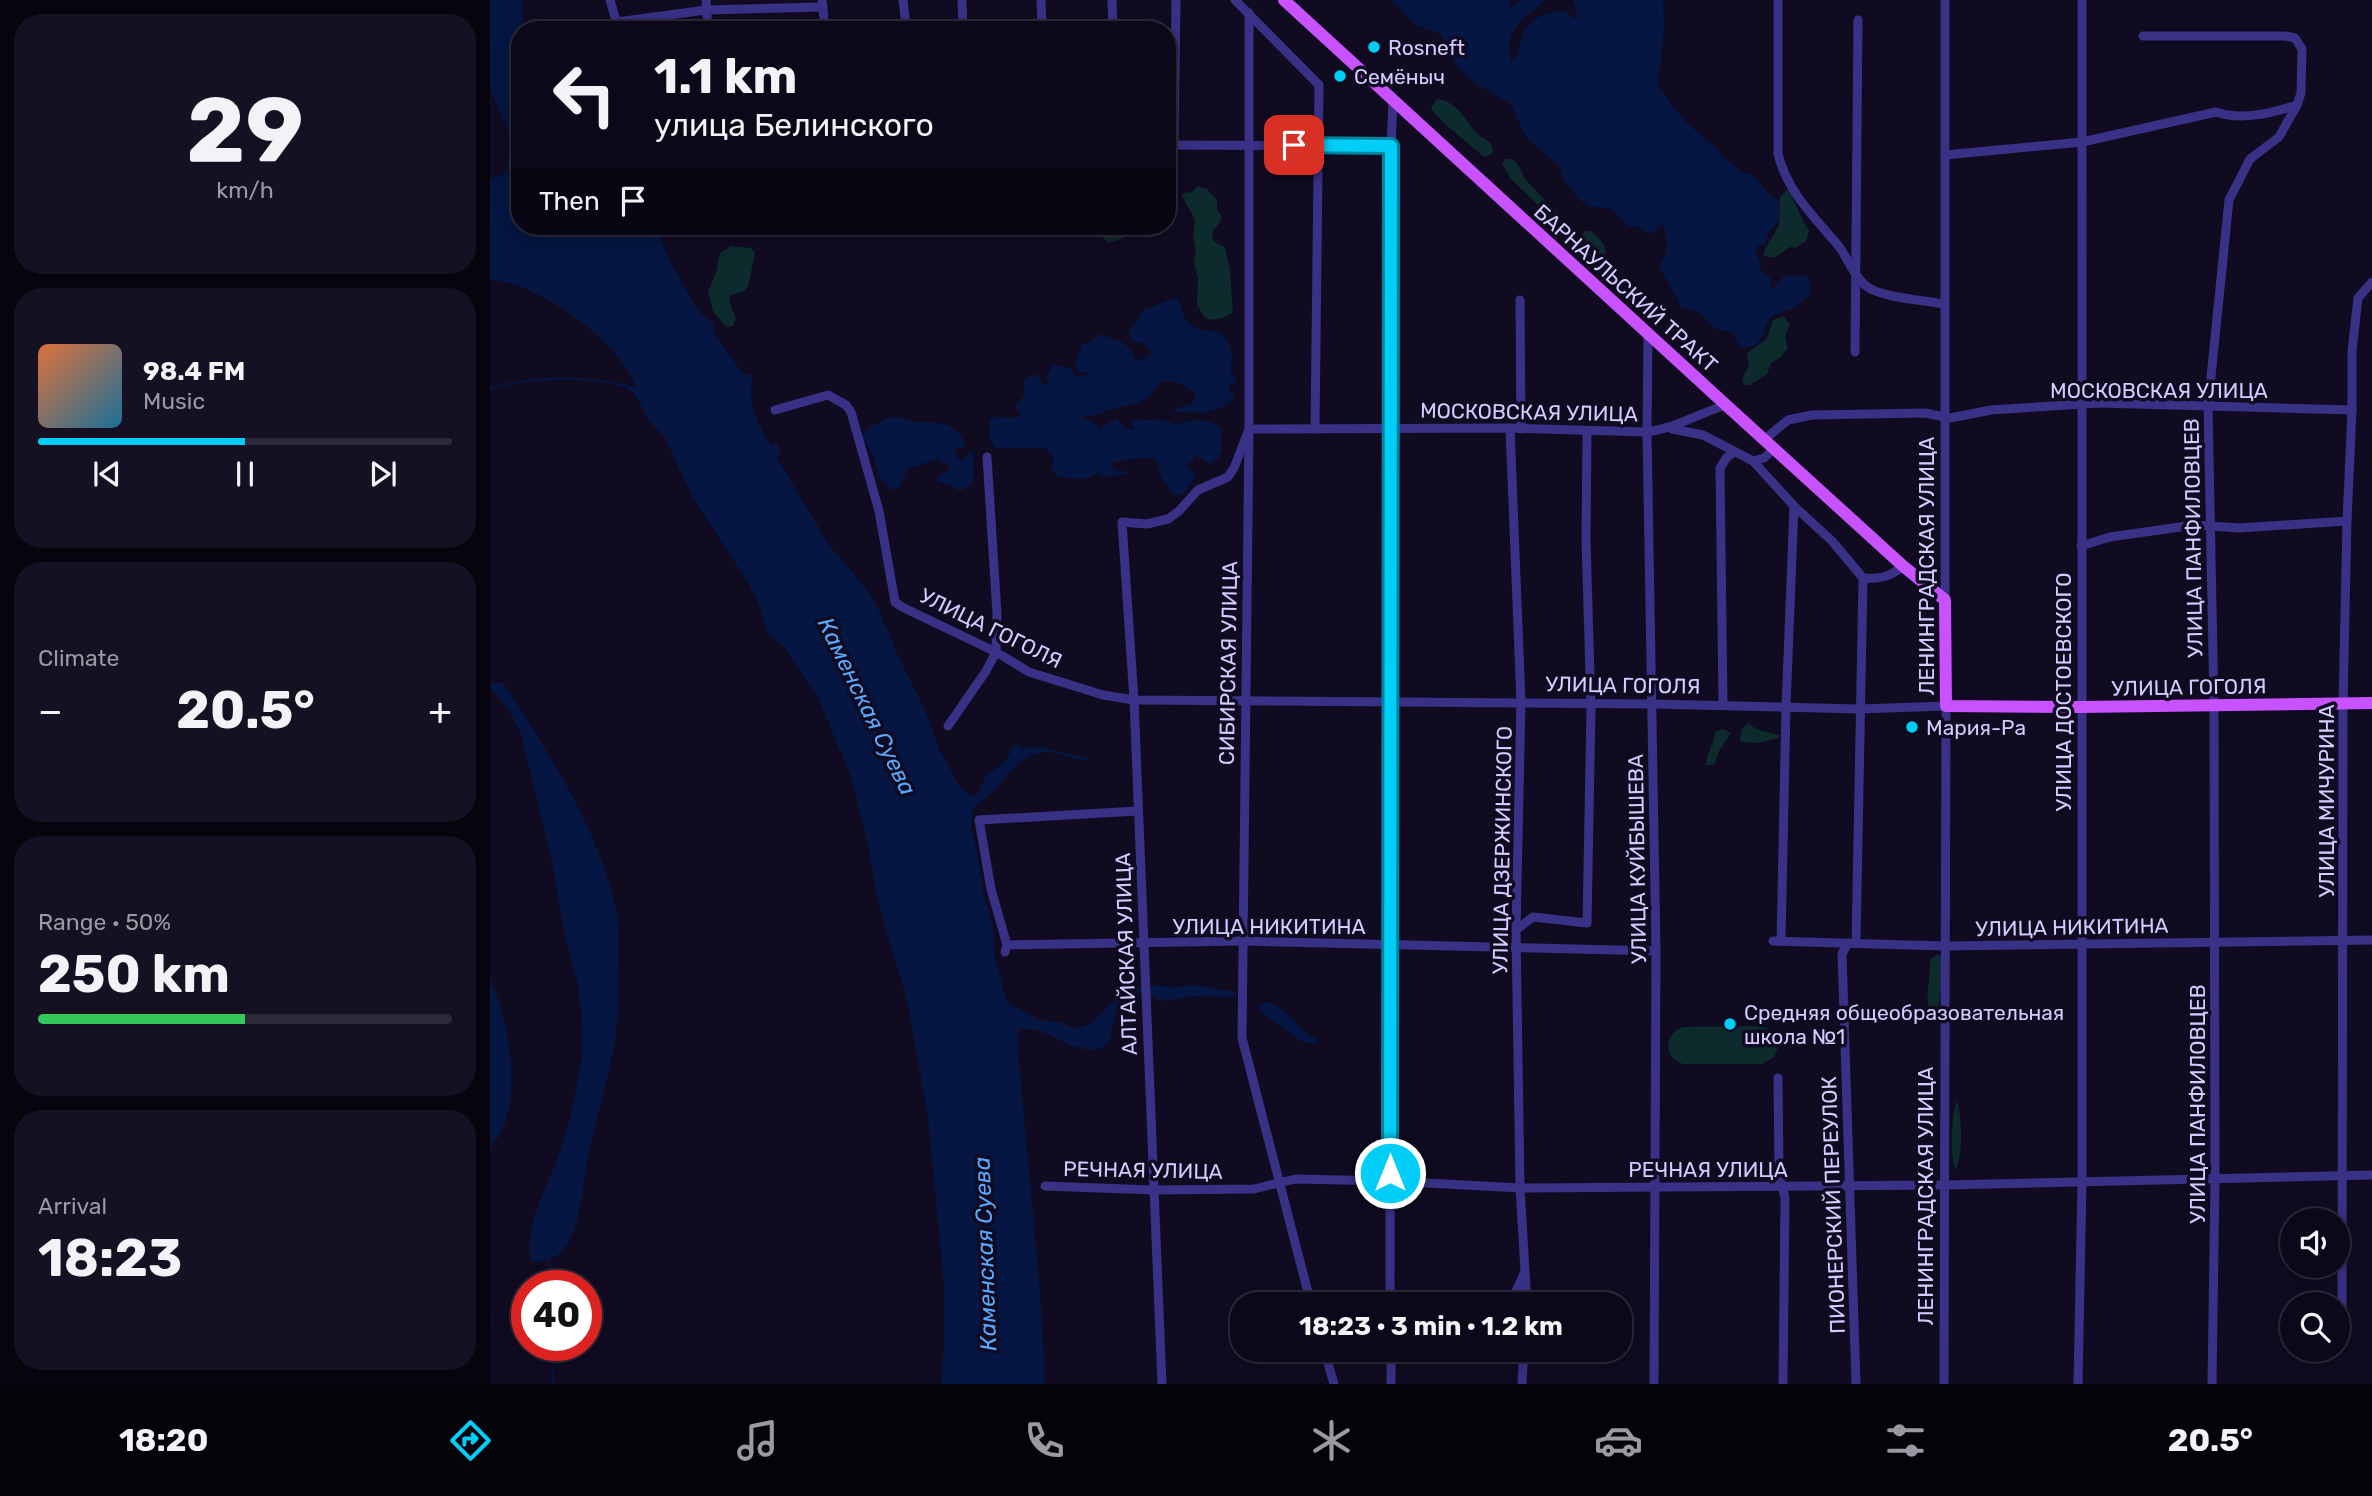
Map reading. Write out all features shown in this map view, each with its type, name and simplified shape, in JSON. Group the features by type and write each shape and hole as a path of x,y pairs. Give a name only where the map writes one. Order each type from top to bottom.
{"main road":[{"name":"БАРНАУЛЬСКИЙ ТРАКТ","path":"1284,0 1903,566 1945,600"},
{"name":"ЛЕНИНГРАДСКАЯ УЛИЦА","path":"1945,600 1946,706"},
{"name":"УЛИЦА ГОГОЛЯ","path":"1946,706 2372,703"}],"street":[{"path":"610,0 616,21"},
{"path":"903,0 905,16"},
{"path":"962,0 963,21"},
{"path":"1041,0 1042,21"},
{"path":"1112,0 1113,21"},
{"path":"1175,21 1176,0"},
{"path":"1235,0 1319,85 1315,429"},
{"path":"1778,0 1778,154 1782,171 1805,208 1838,245 1865,286 1879,292 1944,304"},
{"name":"ЛЕНИНГРАДСКАЯ УЛИЦА","path":"1945,0 1945,600"},
{"name":"УЛИЦА ДОСТОЕВСКОГО","path":"2078,1384 2083,904 2082,0"},
{"path":"639,21 706,5 822,3 824,21"},
{"name":"СИБИРСКАЯ УЛИЦА","path":"1249,13 1249,429 1242,1038 1308,1292"},
{"path":"1855,352 1858,20"},
{"name":"УЛИЦА ПАНФИЛОВЦЕВ","path":"2143,36 2284,36 2295,38 2300,44 2303,62 2301,93 2297,105 2279,136 2250,159 2230,200 2208,406 2215,942 2212,1384"},
{"path":"1391,1292 1390,427 1393,102"},
{"path":"1945,155 2082,142 2216,112 2226,116 2268,114 2297,105"},
{"path":"1176,145 1391,146"},
{"name":"УЛИЦА МИЧУРИНА","path":"2342,1292 2343,704 2352,351 2358,298 2372,282"},
{"path":"1520,300 1521,429"},
{"name":"УЛИЦА КУЙБЫШЕВА","path":"1648,333 1647,432 1656,951 1654,1384"},
{"name":"УЛИЦА ГОГОЛЯ","path":"775,410 828,396 846,405 851,412 879,511 895,601 902,607 996,652 1029,672 1103,695 1134,700 1521,702 1859,709 1946,706"},
{"name":"МОСКОВСКАЯ УЛИЦА","path":"1753,461 1764,458 1770,444 1788,421 1812,415 1925,413 1950,418 1991,410 2081,404 2352,410"},
{"name":"МОСКОВСКАЯ УЛИЦА","path":"1249,429 1390,427 1647,432 1670,429 1697,415 1726,405"},
{"name":"УЛИЦА ДЗЕРЖИНСКОГО","path":"1510,428 1521,702 1516,930 1520,1188 1526,1292"},
{"name":"АЛТАЙСКАЯ УЛИЦА","path":"1162,1384 1134,700 1122,522 1147,524 1168,519 1198,491 1228,477 1249,429"},
{"path":"1670,429 1703,435 1753,461 1794,506 1832,541 1863,578 1880,579 1894,574 1903,566"},
{"path":"1516,930 1533,917 1587,923 1591,703 1586,541 1587,430"},
{"path":"1723,705 1720,468 1727,457 1735,452"},
{"path":"948,726 996,652 997,614 987,457"},
{"path":"1786,707 1794,506"},
{"path":"2081,546 2110,537 2194,525 2239,528 2347,521"},
{"name":"ПИОНЕРСКИЙ ПЕРЕУЛОК","path":"1856,1384 1842,954 1852,943 1863,578"},
{"name":"ЛЕНИНГРАДСКАЯ УЛИЦА","path":"1944,1384 1946,706"},
{"name":"УЛИЦА НИКИТИНА","path":"1786,707 1777,941 1945,946 2372,940"},
{"name":"УЛИЦА НИКИТИНА","path":"1137,811 979,820 991,889 1006,948 1243,940 1656,951"},
{"path":"1778,1078 1781,1186 1785,1198 1783,1384"},
{"name":"РЕЧНАЯ УЛИЦА","path":"1045,1186 1153,1190 1254,1189 1295,1179 1520,1188 1851,1186 2372,1175"},
{"name":"УЛИЦА ДЗЕРЖИНСКОГО","path":"1515,1292 1525,1272"},
{"path":"1328,1362 1335,1384"},
{"path":"1391,1362 1391,1384"},
{"path":"1522,1364 1522,1384"}],"green space":[{"path":"1436,99 1456,107 1479,135 1490,143 1493,151 1490,155 1484,157 1444,123 1431,109"},
{"path":"1506,159 1517,163 1525,179 1556,212 1555,218 1549,216 1510,178 1502,163"},
{"path":"1198,186 1207,189 1217,200 1217,209 1222,217 1212,232 1213,241 1225,247 1230,271 1233,312 1215,319 1205,318 1197,305 1198,278 1194,264 1196,251 1193,234 1195,220 1182,196"},
{"path":"1788,189 1809,230 1806,241 1796,248 1790,247 1774,258 1764,256 1779,225 1780,197"},
{"path":"1585,231 1591,231 1604,245 1604,257 1598,260 1585,246 1581,235"},
{"path":"1099,235 1126,235 1123,238 1109,243"},
{"path":"731,246 751,248 755,253 748,287 731,295 729,301 736,319 733,326 726,327 713,311 708,291 716,273 720,253"},
{"path":"1784,316 1790,325 1785,336 1788,348 1781,357 1771,363 1767,374 1750,385 1744,385 1742,379 1749,365 1747,354 1766,339 1773,320"},
{"path":"1749,723 1759,730 1780,735 1779,738 1757,743 1742,742 1742,728"},
{"path":"1723,729 1731,733 1719,751 1714,765 1706,765 1715,732"},
{"path":"1937,954 1941,957 1941,989 1933,1019 1928,1010 1930,960"},
{"path":"1762,1026 1774,1032 1779,1045 1774,1057 1763,1064 1683,1064 1676,1061 1669,1052 1669,1040 1676,1030 1683,1027"},
{"path":"1958,1102 1961,1148 1955,1170 1952,1136 1954,1110"}],"water":[{"name":"Каменская Суева","path":"490,0 523,0 521,9 523,21 511,21 511,235 660,237 694,304 702,315 713,323 714,333 744,375 753,375 752,403 762,429 771,446 778,444 781,454 777,456 778,459 829,545 865,587 878,608 925,710 940,750 958,784 971,796 979,792 985,777 1006,761 1013,746 1039,747 1093,759 1081,760 1051,752 1037,753 1015,768 973,808 971,828 984,896 993,926 995,957 1007,1002 1040,1020 1062,1023 1077,1029 1093,1022 1116,998 1136,988 1196,985 1235,992 1235,996 1230,997 1195,996 1166,1001 1143,991 1138,993 1133,1003 1118,1009 1110,1038 1103,1047 1096,1049 1076,1047 1039,1031 1019,1030 1017,1036 1037,1254 1045,1384 941,1384 944,1286 928,1119 908,1004 879,906 851,777 818,697 784,647 768,634 759,604 750,586 692,496 664,436 649,421 635,394 627,388 627,385 636,387 627,370 613,352 575,317 530,291 509,283 490,280 490,178 501,176 507,168 510,144 509,133 490,89"},
{"path":"1391,0 1511,0 1508,10 1520,0 1545,0 1513,33 1510,41 1512,62 1517,55 1524,31 1537,18 1561,11 1567,12 1575,19 1576,7 1573,0 1663,0 1664,24 1658,85 1690,126 1742,172 1754,176 1779,202 1779,220 1769,232 1765,243 1755,251 1760,262 1759,268 1771,279 1773,288 1783,277 1804,275 1810,279 1811,294 1794,308 1773,316 1759,341 1749,347 1740,347 1733,333 1716,329 1699,312 1681,307 1659,266 1667,245 1663,224 1652,233 1646,233 1640,227 1628,226 1611,209 1588,206 1578,199 1563,178 1560,167 1523,132 1512,105 1459,70 1440,34 1415,25"},
{"path":"1176,297 1189,323 1203,330 1219,331 1227,340 1232,355 1230,372 1237,378 1234,383 1228,385 1235,396 1216,410 1175,412 1175,409 1193,403 1195,394 1187,387 1169,381 1159,383 1148,397 1139,403 1122,406 1118,411 1117,408 1111,409 1082,417 1098,426 1100,432 1104,425 1117,418 1131,430 1134,428 1131,421 1167,421 1176,425 1201,420 1214,423 1223,432 1220,441 1223,449 1218,459 1210,464 1196,455 1191,462 1186,463 1195,477 1182,495 1174,494 1164,482 1154,457 1112,464 1114,469 1131,473 1105,477 1097,473 1078,479 1057,476 1052,469 1053,457 1046,448 995,448 989,437 989,419 1014,418 1021,414 1015,408 1025,394 1023,381 1032,375 1038,375 1043,385 1048,384 1047,375 1053,365 1070,368 1076,377 1091,374 1078,371 1075,366 1082,344 1090,342 1099,334 1125,345 1136,360 1144,359 1151,354 1150,350 1146,345 1131,340 1129,331 1142,311"},
{"path":"891,417 940,423 957,431 965,444 964,447 955,448 956,456 962,462 970,451 974,454 973,484 960,491 938,481 938,476 950,467 936,459 908,469 899,488 891,490 880,479 873,455 861,437 869,427"},
{"path":"492,682 503,683 511,694 570,791 605,869 616,907 618,928 616,1034 591,1142 577,1221 567,1244 557,1256 531,1262 529,1247 533,1218 560,1152 572,1110 582,1054 582,1026 578,984 566,942 551,858 521,734 508,709 490,688"},
{"path":"490,980 503,1014 512,1078 507,1118 499,1136 490,1147"},
{"path":"1264,1002 1286,1012 1317,1039 1317,1042 1306,1043 1300,1040 1264,1015 1259,1008"}],"waterway":[{"path":"490,388 558,379 593,380 627,386"},
{"path":"548,1261 552,1270"},
{"path":"552,1361 553,1384"}],"place":[{"name":"Rosneft","path":"1374,47"},
{"name":"Семёныч","path":"1340,76"},
{"name":"Мария-Ра","path":"1912,727"},
{"name":"Средняя общеобразовательная школа №1","path":"1730,1024"}],"route":[{"path":"1294,145 1391,146 1390,1173"}]}
